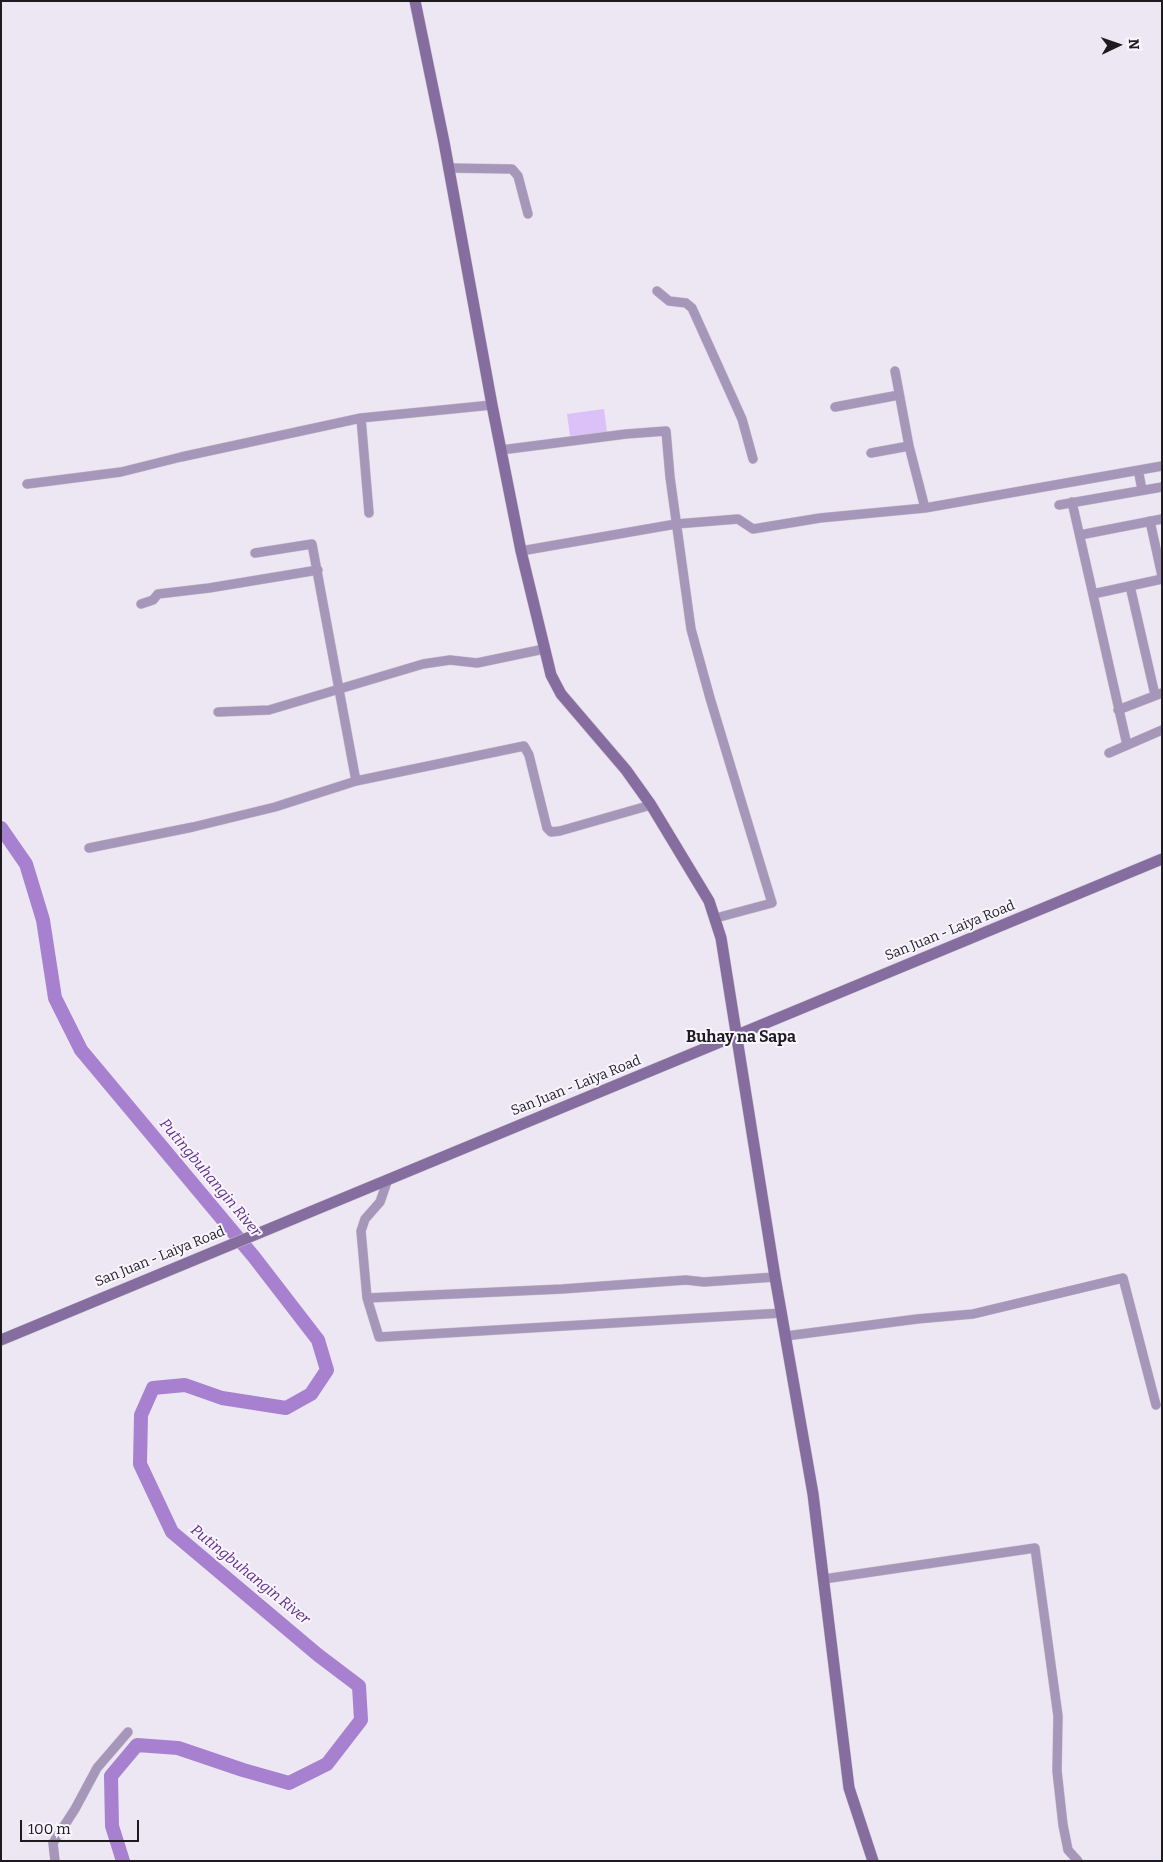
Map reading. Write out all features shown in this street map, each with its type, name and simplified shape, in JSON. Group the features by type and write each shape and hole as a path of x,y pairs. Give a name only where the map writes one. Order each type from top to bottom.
{"street":[{"path":"415,1 501,450 551,675 562,694 626,770 651,805 704,893 716,918 721,938 775,1277 813,1494 849,1788 873,1861"},
{"path":"448,168 512,169 518,176 528,214"},
{"path":"657,291 669,301 686,303 692,308 742,419 753,459"},
{"path":"895,371 909,446 925,508"},
{"path":"835,407 899,395"},
{"path":"27,484 121,472 361,418 492,405"},
{"path":"361,418 369,513"},
{"path":"501,450 626,434 666,431 676,524 691,629 772,903 716,918"},
{"path":"872,453 909,446"},
{"path":"522,551 676,524 738,519 753,529 820,518 925,508 1162,466"},
{"path":"1139,474 1142,490"},
{"path":"1059,505 1162,487"},
{"path":"1072,502 1127,746"},
{"path":"1080,535 1162,519"},
{"path":"1093,594 1162,577 1150,521"},
{"path":"255,553 312,544 356,781"},
{"path":"141,604 152,600 158,594 209,588 318,570"},
{"path":"1118,710 1158,694 1130,586"},
{"path":"218,712 270,710 423,664 450,660 477,663 544,649"},
{"path":"1109,754 1162,730"},
{"path":"89,848 193,827 276,807 356,781 524,746 529,755 547,828 551,832 651,805"},
{"name":"San Juan - Laiya Road","path":"1,1340 1162,859"},
{"path":"388,1179 380,1202 365,1219 361,1231 367,1298 379,1337 782,1313"},
{"path":"367,1298 562,1289 686,1280 704,1282 775,1277"},
{"path":"786,1336 917,1319 973,1314 1123,1278 1156,1405"},
{"path":"824,1579 1035,1548 1058,1716 1057,1772 1063,1825 1068,1850 1078,1861"},
{"path":"55,1861 53,1843 75,1809 97,1768 128,1732"}],"shaded area":[{"path":"604,409 607,432 570,436 567,414"}],"waterway":[{"name":"Putingbuhangin River","path":"1,828 26,864 43,920 55,998 81,1050 254,1257 318,1340 327,1370 311,1394 286,1408 222,1398 185,1385 153,1388 141,1415 140,1464 172,1532 318,1655 359,1686 361,1720 327,1764 289,1783 178,1748 137,1745 111,1776 112,1826 123,1861"}],"district":[{"name":"Buhay na Sapa","path":"741,1038"}]}
